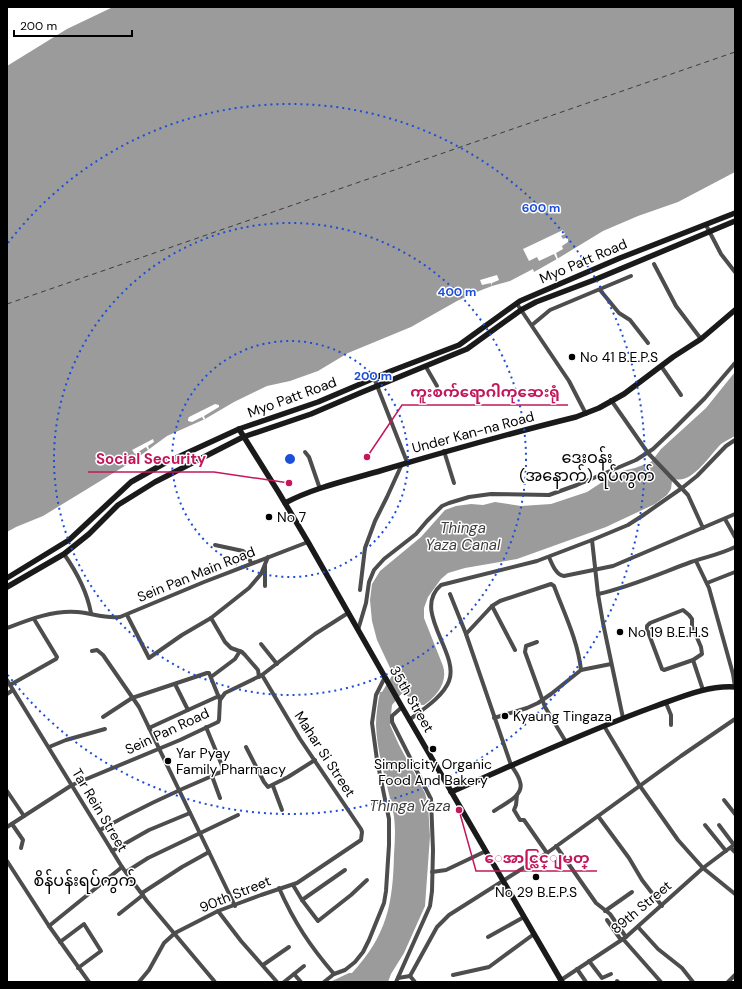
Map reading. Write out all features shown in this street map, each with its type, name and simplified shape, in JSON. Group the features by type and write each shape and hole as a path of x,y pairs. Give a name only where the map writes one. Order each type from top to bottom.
{"main road":[{"name":"Myo Patt Road","path":"7,578 69,540 131,482 165,463 239,429 318,402 464,342 516,304 534,294 620,258 735,213"},
{"name":"Myo Patt Road","path":"7,587 64,554 118,505 135,493 244,437 311,414 467,350 521,310 557,293 735,221"},
{"path":"620,258 624,267"},
{"name":"Under Kan-na Road","path":"285,503 320,489 444,451 586,414 624,394 661,366 701,339 735,310"},
{"path":"464,342 467,350"},
{"name":"35th Street","path":"239,429 308,542 560,981"},
{"path":"69,540 74,546"},
{"path":"451,792 604,726 666,702 721,686 735,687"}],"street":[{"path":"706,224 722,254 735,272"},
{"path":"654,264 676,306 701,339"},
{"path":"532,325 550,310 631,276"},
{"path":"600,290 619,313 630,320 648,343"},
{"path":"516,304 532,325 569,381 586,414"},
{"path":"358,630 366,603 369,582 374,570 384,559 416,534 442,506 469,497 491,494 543,495 557,493 649,454 705,398 735,363"},
{"path":"426,366 437,386"},
{"path":"661,366 682,395"},
{"path":"360,590 365,548 375,520 405,463 374,378"},
{"path":"611,400 649,454 688,495 703,528"},
{"path":"409,720 434,700 449,680 449,664 438,634 431,607 431,599 436,588 445,583 549,558 637,519 697,476 726,446 735,440"},
{"path":"444,451 454,483"},
{"path":"305,452 309,457 320,489"},
{"path":"549,558 560,575 564,576 613,566 735,514"},
{"path":"725,519 735,537"},
{"path":"592,540 598,594 611,664 624,718"},
{"name":"Sein Pan Main Road","path":"7,628 51,614 67,612 91,613 114,618 251,563 308,542"},
{"path":"215,545 243,551 248,555 251,563"},
{"path":"598,594 663,573 735,547"},
{"path":"64,554 71,563 88,600 91,613"},
{"path":"127,614 149,658 193,628 211,618 249,588 261,574 268,557"},
{"path":"696,560 707,583 734,674 735,687"},
{"path":"265,565 266,586"},
{"path":"707,583 735,572"},
{"path":"466,634 492,606 500,601 547,585 552,585 568,621 579,657 581,670"},
{"path":"450,594 486,690 494,718 511,765 521,782 520,791 517,795 494,810"},
{"path":"492,606 515,650"},
{"path":"678,611 686,611 692,619 692,626 701,647 702,654 693,660 664,670 662,669 647,626 650,623 678,611"},
{"name":"Sein Pan Road","path":"7,828 72,785 206,728 218,721 219,698 228,691 261,676 315,634 348,613"},
{"name":"Mahar Si Street","path":"211,618 226,644 245,655 258,670 287,718 361,829 361,840 356,844"},
{"path":"10,685 56,659 34,619"},
{"path":"538,642 526,646 525,648 542,701 551,719 566,742"},
{"path":"261,644 277,664"},
{"path":"92,651 97,650 103,655 132,698 149,728 235,906"},
{"path":"211,677 232,661 240,651"},
{"path":"693,660 703,690"},
{"path":"494,718 527,708 542,701 581,670 611,664"},
{"path":"103,717 132,698 209,673 219,698 149,728"},
{"path":"324,982 334,974 350,966 363,952 380,914 386,891 389,819 377,760 372,723 376,695 386,679"},
{"name":"Tar Rein Street","path":"7,680 122,867 142,894 215,982"},
{"path":"175,684 188,710"},
{"path":"7,694 13,690"},
{"path":"666,702 671,715 671,725"},
{"path":"397,980 428,911 431,897 433,842 431,798 392,722 392,716 402,707"},
{"path":"397,980 410,976 435,930 442,921 468,902 503,882 547,853 735,719"},
{"path":"604,726 640,786 678,840 703,868 735,894"},
{"path":"100,830 179,790 222,772 223,768 206,728"},
{"path":"49,747 66,740 105,729"},
{"path":"246,747 268,787 273,786 315,760"},
{"path":"212,776 220,798"},
{"path":"273,786 282,810"},
{"path":"7,791 24,816"},
{"path":"517,795 514,810 520,820 524,820 547,853"},
{"path":"724,800 735,814"},
{"path":"112,851 149,830 190,813"},
{"path":"126,872 148,858 238,815"},
{"path":"598,816 629,858 642,880 662,906"},
{"path":"12,824 23,840 21,848"},
{"path":"705,825 726,851"},
{"path":"719,825 733,846 735,852"},
{"name":"90th Street","path":"139,982 149,970 164,943 175,933 218,911 235,906 279,888 293,885 356,844"},
{"path":"556,846 596,903 610,914 623,938"},
{"name":"89th Street","path":"560,981 638,927 703,868 733,846"},
{"path":"119,914 142,894 182,867 209,852"},
{"path":"432,872 446,870 486,852"},
{"path":"7,861 49,926 89,982"},
{"path":"49,926 122,867"},
{"path":"302,900 345,870"},
{"path":"293,885 316,920 320,920 351,896 367,880"},
{"path":"279,888 295,923 312,948 334,974"},
{"path":"605,911 632,892"},
{"path":"218,911 241,941 277,982"},
{"path":"488,938 524,917"},
{"path":"607,920 662,982"},
{"path":"60,942 84,924 101,951 78,968"},
{"path":"638,927 658,949 682,968 694,982"},
{"path":"453,975 489,967 534,934"},
{"path":"263,966 290,947"},
{"path":"589,961 602,978 611,974"},
{"path":"284,982 304,966"},
{"path":"577,969 586,982"},
{"path":"294,974 301,982"},
{"path":"728,982 735,975"},
{"path":"410,976 415,982"}],"water":[{"path":"113,7 735,7 735,172 678,202 638,216 603,231 534,272 533,269 510,281 492,286 457,301 411,327 348,353 318,371 290,381 267,386 234,402 205,419 167,436 133,461 43,516 7,532 7,66 67,29"},
{"name":"Thinga Yaza Canal","path":"735,372 735,436 721,444 694,473 688,477 675,479 672,481 671,489 667,495 655,504 606,527 517,559 465,568 448,573 441,579 428,597 424,608 424,618 443,666 443,683 437,693 424,705 418,704 403,692 392,705 390,725 425,793 428,805 430,836 425,906 404,953 391,974 388,982 330,982 352,973 364,959 380,932 386,918 392,888 395,822 380,758 376,725 380,692 382,692 393,674 377,640 372,621 370,600 372,584 380,571 421,537 445,510 456,506 471,504 483,505 495,502 521,506 551,504 587,492 622,471 651,462 661,449 706,408"}],"pier":[{"path":"563,230 565,234 561,236 563,239 568,239 568,242 562,246 563,249 556,253 557,260 554,254 539,261 537,257 529,261 523,249"},
{"path":"497,275 499,280 492,283 492,286 491,283 482,285 480,280"},
{"path":"215,404 219,405 219,407 204,416 204,420 202,417 192,422 188,421 189,417"},
{"path":"153,439 154,442 148,446 148,450 146,447 135,454 132,450"}],"ferry route":[{"path":"7,304 735,52"}],"place":[{"name":"No 41 B.E.P.S","path":"572,357"},
{"name":"ကူးစက်ရောဂါကုဆေးရုံ","path":"367,457"},
{"name":"Social Security","path":"289,483"},
{"name":"No 7","path":"269,517"},
{"name":"No 19 B.E.H.S","path":"620,632"},
{"name":"Kyaung Tingaza","path":"505,716"},
{"name":"Simplicity Organic Food And Bakery","path":"433,749"},
{"name":"Yar Pyay Family Pharmacy","path":"168,761"},
{"name":"ေအာင္လြင္ျမတ္","path":"459,810"},
{"name":"No 29 B.E.P.S","path":"536,877"}],"district":[{"name":"ဒေးဝန်း (အနောက်) ရပ်ကွက်","path":"587,466"},
{"name":"စိန်ပန်းရပ်ကွက်","path":"85,880"}],"water label":[{"name":"Thinga Yaza","path":"410,806"}]}
